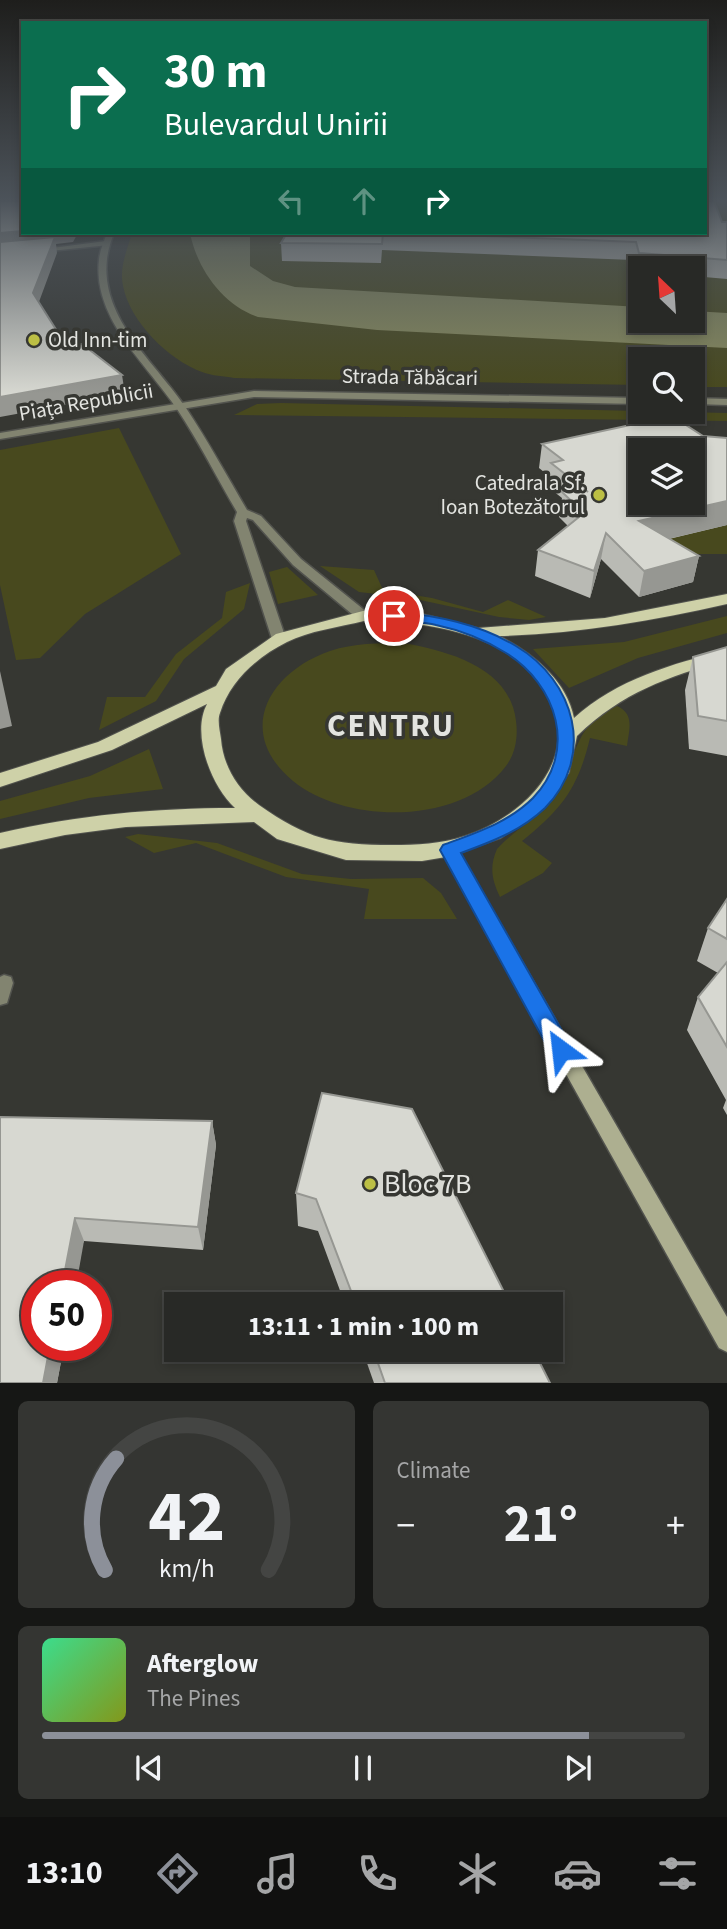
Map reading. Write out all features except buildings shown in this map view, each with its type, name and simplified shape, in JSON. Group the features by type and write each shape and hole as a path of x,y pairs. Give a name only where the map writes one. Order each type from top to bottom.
{"main road":[{"path":"476,632 592,626 662,615 727,599"},
{"path":"0,779 105,746 218,691 254,653 279,639 305,628 363,616 436,620 476,632 512,650 541,674 560,702 568,734 562,769 539,803 501,831 449,850 397,856 343,852 293,838 253,815 229,792 214,766 207,740 209,715 218,691"},
{"path":"568,734 594,707 625,688 727,655"},
{"path":"0,841 89,821 148,816 253,815"},
{"path":"449,850 727,1340"}],"street":[{"path":"102,266 105,296 125,336 179,405 243,512 257,518 297,562 363,616"},
{"name":"Strada Tăbăcari","path":"179,405 254,394 628,401"},
{"path":"705,401 727,402"},
{"name":"Piața Republicii","path":"0,436 179,405"},
{"path":"243,512 240,522 279,639"}],"shaded area":[{"path":"123,266 628,266 628,333 705,333 705,266 727,266 727,387 705,387 705,347 628,347 628,385 234,378 214,375 177,359 153,338 142,326 127,300 122,279"},
{"path":"202,266 250,266 273,281 295,287 628,306 628,333 705,333 705,312 727,313 727,348 377,330 258,317 234,304 213,284"},
{"path":"257,404 628,411 628,420 234,415"},
{"path":"705,413 727,413 727,421 705,421"},
{"path":"119,428 181,554 85,614 40,658 16,660 0,585 0,450"},
{"path":"727,525 727,554 684,554 638,546"},
{"path":"320,566 374,570 383,590 432,598 483,612 508,600 546,617 529,620 499,617 411,598 359,592"},
{"path":"287,567 318,595 278,604 269,572"},
{"path":"250,583 244,609 184,659 156,701 99,730 107,697 145,697 176,654 222,618 226,592"},
{"path":"727,616 727,633 638,658 569,688 533,649 624,642"},
{"path":"403,643 457,657 489,675 502,687 511,702 517,727 514,750 506,766 486,785 462,799 434,808 403,812 343,806 316,795 293,781 275,763 265,744 263,725 266,706 275,689 289,674 330,651 357,645"},
{"path":"617,706 623,709 629,718 627,746 590,738 574,784 558,808 522,841 552,863 543,873 500,897 492,873 497,849 550,801 566,774 582,736 601,715"},
{"path":"149,749 163,789 89,798 0,819 0,801 90,776"},
{"path":"138,834 217,843 302,874 351,879 423,878 441,893 457,919 364,919 369,889 286,877 196,843 154,853 125,837"}],"place":[{"name":"Old Inn-tim","path":"34,340"},
{"name":"Catedrala Sf. Ioan Botezătorul","path":"599,495"},
{"name":"Bloc 7B","path":"370,1184"}],"district":[{"name":"CENTRU","path":"391,726"}],"route":[{"path":"394,616 436,620 476,632 512,650 541,674 560,702 568,734 562,769 539,803 501,831 449,850 561,1050"}]}
